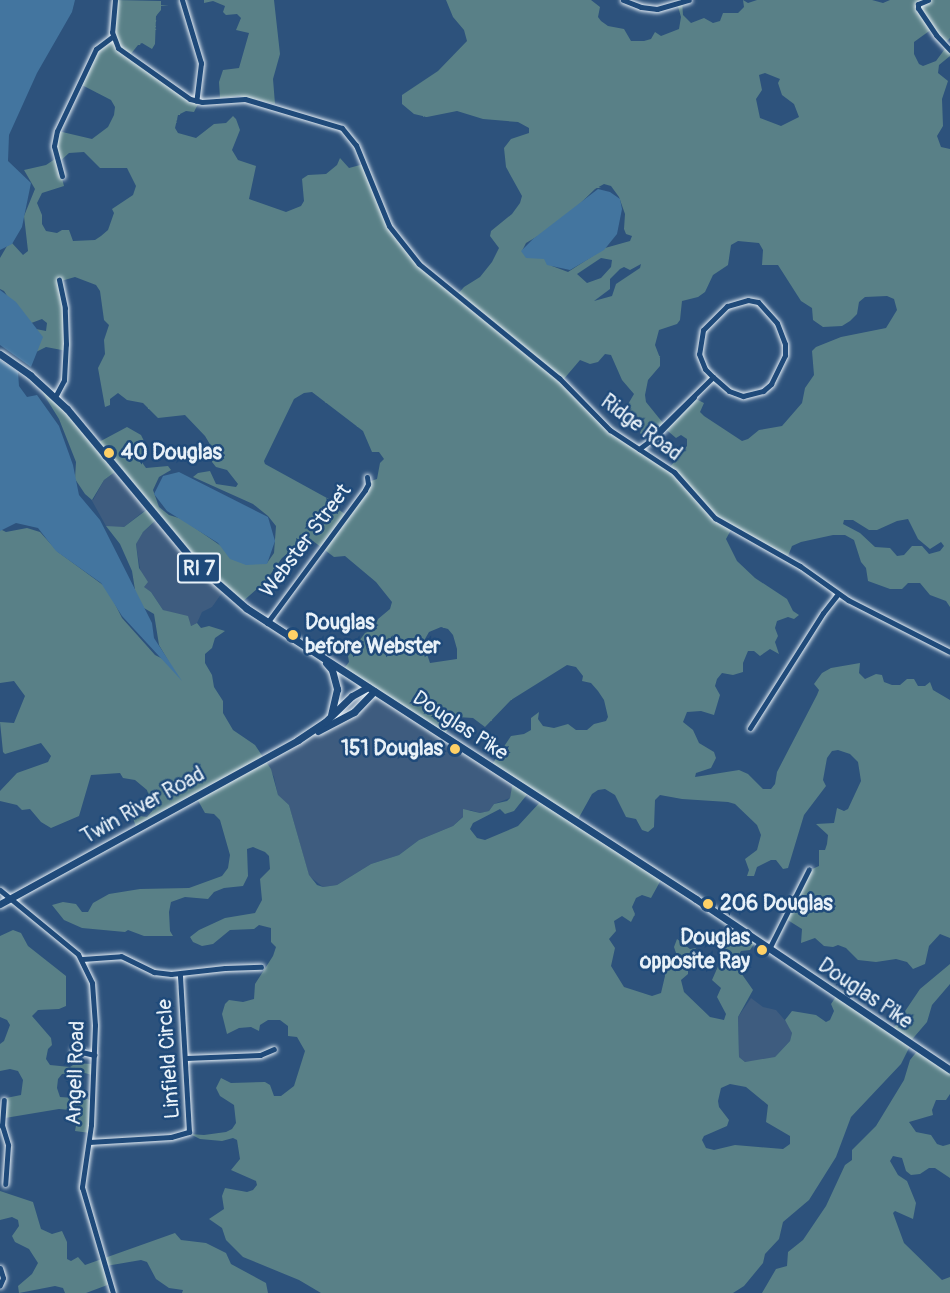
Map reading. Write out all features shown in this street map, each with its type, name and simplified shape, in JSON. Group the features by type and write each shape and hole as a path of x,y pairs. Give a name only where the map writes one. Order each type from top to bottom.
{"main road":[{"name":"Douglas Pike","path":"0,354 55,397 198,566 225,592 267,622 769,949 950,1070"},
{"path":"318,655 332,670 337,689 333,710 325,722"},
{"name":"Twin River Road","path":"302,737 325,722 352,696 371,689"},
{"name":"Twin River Road","path":"0,904 302,737 354,712 371,689"}],"street":[{"path":"115,0 112,37 124,54 196,101 201,63 182,0"},
{"path":"623,0 648,9 689,0"},
{"path":"928,0 918,4 918,8 936,35 950,50"},
{"path":"62,176 54,146 57,131 96,49 112,37"},
{"name":"Ridge Road","path":"196,101 238,98 337,126 351,138 364,163 384,217 418,264 559,378 610,430 674,472 715,518 809,572 838,594 950,652"},
{"path":"55,397 64,380 66,338 65,308 59,280"},
{"path":"748,300 758,302 777,323 785,344 785,355 771,384 764,392 743,396 729,391 713,377 705,369 699,354 703,330 727,306 748,300"},
{"path":"639,449 713,377"},
{"name":"Webster Street","path":"267,622 365,490 368,484 367,477"},
{"path":"750,728 823,613 838,594"},
{"path":"769,949 809,869"},
{"name":"Angell Road","path":"0,890 82,959 94,992 94,1055 89,1142 82,1187 113,1293"},
{"name":"Linfield Circle","path":"82,959 121,956 154,972 180,974 190,1127 186,1134 89,1142"},
{"path":"180,974 225,968 261,967"},
{"path":"73,1050 94,1055"},
{"path":"186,1058 260,1055 274,1050"},
{"path":"4,1100 1,1126 8,1145 5,1184"},
{"path":"0,1268 3,1278 0,1285"}],"shaded area":[{"path":"0,0 75,0 72,12 37,73 9,135 8,161 31,183 22,227 12,244 0,250"},
{"path":"598,189 610,192 620,199 622,209 617,234 604,250 570,270 547,265 544,259 526,258 521,251 533,239"},
{"path":"0,290 16,302 43,337 31,367 0,345"},
{"path":"0,360 18,372 19,386 27,397 37,395 59,426 73,465 79,495 100,520 152,623 154,638 182,681 122,616 101,583 56,551 38,528 16,523 0,531"},
{"path":"115,472 149,507 124,527 116,528 106,526 91,499 93,500 104,480"},
{"path":"179,472 268,517 275,541 267,564 246,565 230,559 218,543 167,511 154,494 163,476"},
{"path":"157,519 224,590 212,607 202,612 197,623 191,626 178,616 163,610 151,592 143,587 136,544 138,537"},
{"path":"366,687 514,781 510,798 494,804 489,811 480,813 470,810 453,826 419,840 399,855 371,864 337,885 323,887 309,876 289,805 278,796 274,777 264,759 307,735"},
{"path":"751,998 763,1007 776,1010 789,1025 792,1033 790,1041 775,1057 768,1060 745,1062 739,1057 738,1017"}],"green space":[{"path":"115,0 161,1 161,10 156,16 155,44 152,49 142,43 130,55 190,97 200,100 194,112 186,111 178,115 175,128 178,133 196,138 214,124 226,123 233,116 240,130 232,150 238,160 256,166 249,199 286,212 301,206 304,201 302,179 308,175 326,174 337,165 340,158 349,168 364,164 389,225 411,254 457,295 464,287 480,277 492,262 499,248 490,236 491,231 512,214 520,203 522,196 506,167 504,148 511,139 529,133 529,128 518,122 483,119 457,111 427,117 414,114 402,104 402,95 438,71 467,41 464,30 453,17 446,0 591,0 600,7 598,17 601,21 608,26 624,29 631,41 644,41 651,39 655,32 661,36 679,29 681,17 677,3 682,1 683,15 691,23 704,18 713,23 720,21 723,13 738,13 744,7 743,0 748,3 757,0 872,0 883,3 890,0 950,0 950,38 945,43 932,29 914,42 914,54 919,64 923,66 936,61 947,46 950,49 950,56 939,65 938,73 948,81 942,99 943,126 937,136 941,147 950,149 950,607 946,601 930,595 920,583 908,583 902,589 890,589 868,581 866,568 861,562 854,540 845,535 833,535 801,542 792,546 788,556 732,528 726,539 737,561 755,578 787,599 793,611 799,615 794,619 788,617 777,621 775,628 778,636 775,642 779,654 770,649 760,656 754,651 748,651 743,663 743,672 733,675 722,673 715,686 720,695 714,715 701,711 687,712 683,722 693,730 699,743 714,752 716,758 711,768 696,773 695,777 739,770 748,774 763,789 771,789 775,784 777,772 817,695 819,690 814,684 822,673 831,668 860,663 859,673 865,679 876,674 882,675 884,682 892,685 900,685 907,679 914,679 918,686 925,686 930,682 933,690 950,700 950,938 940,934 929,946 925,964 913,969 907,962 896,959 876,962 858,960 846,948 838,945 824,946 815,938 801,943 802,929 786,919 810,870 819,866 819,850 825,850 827,844 828,835 816,824 834,823 837,808 844,811 848,809 861,781 858,762 850,754 838,750 832,751 827,758 823,780 826,786 804,815 788,868 783,869 776,860 771,860 757,867 754,876 747,876 749,870 745,859 757,850 761,835 757,825 735,804 728,802 660,795 655,800 654,827 648,832 642,830 636,819 626,817 615,795 605,789 592,794 577,821 662,878 651,898 642,895 636,898 632,907 635,914 631,922 622,916 614,921 616,931 609,939 615,948 611,966 624,987 652,996 661,993 665,976 663,965 667,960 677,956 674,947 677,939 690,949 696,948 688,962 688,974 681,980 684,992 710,1017 724,1020 726,1014 717,997 721,988 712,980 723,955 722,949 736,927 756,941 750,950 741,951 734,963 753,990 738,1017 739,1057 745,1062 775,1057 790,1041 792,1033 785,1020 792,1011 816,1015 826,1022 830,1020 834,1011 831,1004 837,995 891,1032 920,989 950,964 950,984 932,1005 927,1022 909,1043 910,1046 901,1064 851,1117 836,1157 809,1200 783,1222 779,1239 765,1254 763,1263 744,1286 733,1293 321,1293 299,1280 243,1257 226,1240 222,1228 209,1219 224,1209 222,1196 225,1188 247,1192 253,1190 257,1185 256,1181 231,1170 240,1159 237,1140 233,1138 222,1141 200,1139 190,1134 226,1132 236,1123 234,1105 220,1096 216,1088 221,1078 231,1083 265,1082 270,1085 274,1096 281,1096 294,1086 305,1051 297,1037 288,1036 288,1026 280,1020 268,1020 260,1025 259,1031 251,1027 239,1028 227,1034 222,1014 225,1004 229,1000 243,1002 254,999 255,984 273,956 276,947 271,942 271,928 259,925 254,929 230,930 213,944 202,946 193,942 190,937 199,930 225,918 255,913 262,900 260,879 270,869 269,856 253,847 247,849 248,876 243,886 224,888 214,892 208,899 185,897 171,902 170,931 173,936 144,936 128,930 125,932 82,928 64,920 52,905 63,902 76,904 82,912 88,912 93,903 109,894 140,889 189,888 222,876 228,868 230,855 220,820 214,814 205,813 196,797 136,827 132,815 147,817 152,811 147,790 135,780 123,778 120,773 91,775 79,816 51,828 41,822 30,809 22,810 17,805 0,801 0,791 17,773 48,762 51,756 41,743 5,754 3,752 0,722 14,723 25,696 14,681 0,683 0,529 6,532 27,528 40,532 58,552 107,588 122,618 155,655 169,662 159,645 154,614 144,608 136,596 132,571 120,544 106,526 124,527 149,508 115,472 104,480 92,500 85,494 75,479 76,462 59,419 36,382 99,442 127,427 141,435 147,447 142,454 141,461 146,468 168,466 171,470 159,477 153,490 159,507 169,515 182,519 247,564 267,563 274,553 276,526 268,516 253,504 193,477 198,473 210,471 216,484 236,487 238,484 227,470 216,467 212,462 214,451 205,436 185,415 158,418 143,403 127,400 118,393 110,399 110,405 105,407 98,368 105,354 104,340 109,325 104,320 100,291 96,285 75,277 61,281 67,351 46,347 34,353 36,329 46,331 47,323 42,319 26,325 4,291 0,289 0,258 7,246 12,243 23,255 28,251 24,216 35,189 24,170 46,165 55,159 58,131 92,139 108,127 114,115 115,107 111,100 80,84 99,44 112,36","holes":["765,73 780,79 778,83 782,95 794,104 799,117 781,126 760,118 756,99 762,90 759,75","84,152 100,168 127,168 136,186 133,195 112,209 114,213 108,230 95,240 73,241 69,230 57,233 46,231 42,224 42,215 37,203 42,193 64,186 58,163 69,153","604,184 611,186 619,197 625,214 624,229 626,234 632,236 630,241 605,248 568,272 552,266 546,258 522,251 526,243 560,223 595,189","738,241 759,243 763,250 762,265 778,265 801,301 812,308 813,320 823,327 842,326 850,321 857,314 859,302 865,297 887,296 894,299 897,310 886,328 841,337 816,347 812,351 814,375 805,388 802,403 782,426 759,430 742,441 704,416 700,412 704,403 692,397 663,423 646,402 648,380 660,366 660,358 655,345 659,330 677,324 680,320 682,301 698,297 705,292 713,275 728,265 731,245","601,258 612,260 611,267 601,278 587,283 577,274","641,264 640,268 616,284 612,296 594,301 610,289 610,279 624,267 630,270","605,354 611,355 622,380 634,394 624,411 641,421 643,425 640,433 648,440 662,426 676,438 681,435 687,439 687,446 670,467 623,438 596,416 563,380 580,360 590,364 598,362","312,392 363,431 372,452 379,452 384,459 380,463 377,479 368,482 346,515 338,509 336,503 265,464 264,461 294,399 304,393","157,519 224,590 241,603 259,587 263,589 262,586 282,558 302,542 313,541 334,557 345,556 376,582 392,602 390,609 378,619 374,629 365,633 348,656 349,662 343,670 444,735 457,717 473,718 485,727 511,700 567,665 576,667 583,676 582,681 591,683 598,691 604,700 608,717 606,721 594,724 587,730 576,730 568,724 554,728 543,726 538,719 539,712 531,718 531,730 524,734 511,736 491,766 513,781 510,798 507,801 494,804 489,811 480,813 463,809 463,817 453,826 419,840 399,855 371,864 337,885 323,887 317,885 309,875 289,805 278,795 271,769 255,745 233,730 223,713 223,701 214,687 212,675 205,663 205,654 212,648 215,638 225,631 209,626 201,628 197,623 191,626 188,616 163,610 151,592 144,587 148,582 139,568 136,544 143,532","908,519 918,539 930,549 941,542 944,546 940,551 929,554 922,546 912,546 904,555 897,556 890,548 875,547 860,533 843,524 844,520 853,520 869,530 877,530","441,627 448,629 453,635 457,659 430,663 424,645 429,632","529,792 542,800 518,826 485,840 477,838 470,829 473,823 500,809 505,814 514,811","730,1084 746,1087 768,1105 766,1122 790,1136 790,1144 783,1149 735,1145 714,1150 706,1148 702,1140 704,1136 727,1126 729,1120 719,1107 721,1088"]},
{"path":"204,0 274,0 280,54 273,79 275,104 239,96 220,98 219,82 223,70 239,68 249,33 236,30 241,18 237,14 226,15 223,12 225,6 213,1 204,3"},
{"path":"13,930 21,933 28,946 66,976 66,1006 59,1009 38,1010 32,1016 51,1038 52,1045 48,1049 46,1059 50,1065 70,1067 76,1063 91,1064 92,1075 81,1072 62,1074 58,1079 57,1088 60,1097 88,1099 92,1102 90,1133 75,1131 78,1115 70,1110 59,1109 5,1118 4,1101 6,1098 21,1095 23,1080 18,1071 10,1069 0,1071 0,1044 4,1041 10,1025 7,1020 0,1017 0,936"},
{"path":"918,1050 950,1071 950,1094 946,1100 936,1100 932,1110 933,1115 909,1122 916,1132 931,1135 937,1144 943,1146 950,1144 950,1178 935,1168 911,1175 906,1171 902,1158 893,1156 890,1161 898,1175 907,1181 916,1203 913,1219 895,1211 893,1213 904,1243 942,1280 950,1277 950,1293 762,1293 776,1269 787,1266 788,1252 803,1240 826,1206 845,1165 852,1160 852,1150 876,1126 904,1080 910,1060"},
{"path":"0,1191 33,1202 41,1229 52,1234 62,1231 67,1242 67,1259 71,1261 78,1257 85,1265 175,1233 181,1240 206,1243 226,1253 231,1264 266,1283 268,1293 182,1293 183,1290 169,1288 156,1279 147,1262 141,1260 106,1266 110,1284 86,1293 65,1293 63,1288 55,1286 19,1293 18,1286 32,1274 38,1263 29,1249 15,1242 12,1236 19,1226 18,1220 12,1217 0,1220"}],"place":[{"name":"40 Douglas","path":"109,453"},
{"name":"Douglas before Webster","path":"293,635"},
{"name":"151 Douglas","path":"455,749"},
{"name":"206 Douglas","path":"708,904"},
{"name":"Douglas opposite Ray","path":"762,950"}]}
